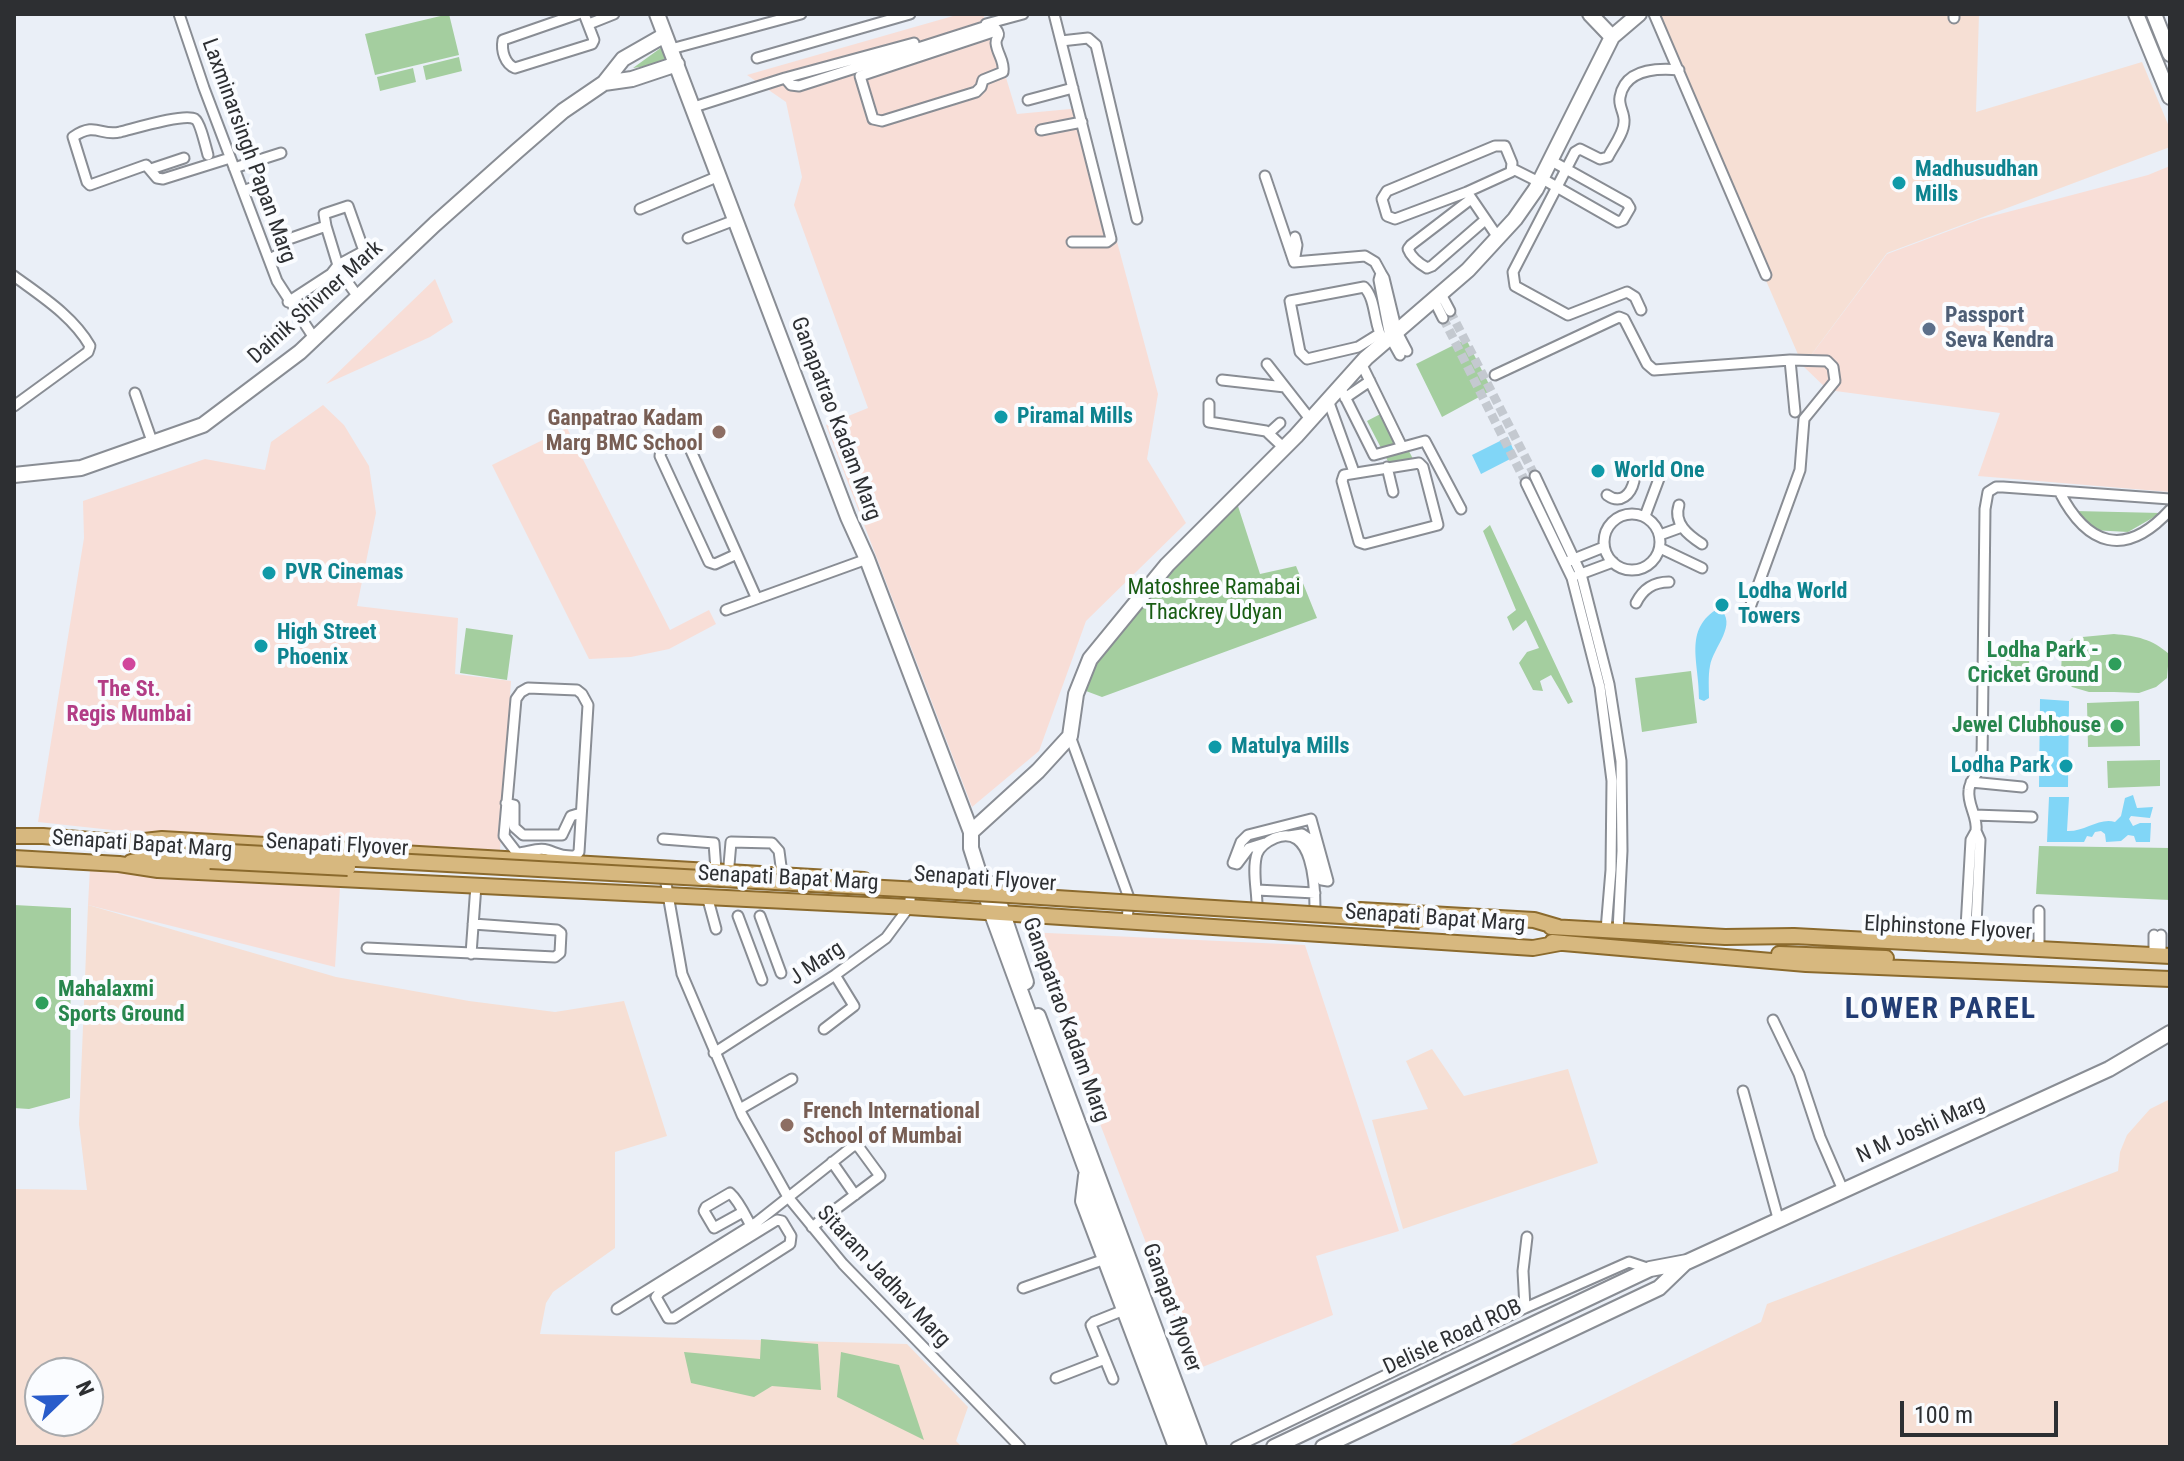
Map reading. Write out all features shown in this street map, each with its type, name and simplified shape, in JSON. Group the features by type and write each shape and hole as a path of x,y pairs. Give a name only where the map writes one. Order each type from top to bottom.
{"main road":[{"name":"Ganapatrao Kadam Marg","path":"659,14 972,836 971,848 990,890 1090,1168"},
{"path":"1590,14 1612,37"},
{"path":"972,836 1070,736 1083,672 1098,648 1167,565 1328,400 1343,392 1362,356 1468,270 1526,206 1612,37 1639,14"},
{"path":"2136,14 2164,63 2170,97"},
{"path":"2154,14 2170,54"},
{"path":"604,83 623,59 668,42"},
{"path":"604,83 632,79 677,64"},
{"name":"Dainik Shivner Mark","path":"14,475 81,468 203,425 291,359 517,151 563,111 604,83"},
{"name":"Senapati Bapat Marg","path":"14,836 126,843 162,839 473,858 540,856 1129,898 1315,900 1534,920 1558,927"},
{"name":"Senapati Flyover","path":"126,843 211,856"},
{"name":"Senapati Flyover","path":"119,864 150,858 211,856 977,893 1420,926 1560,943"},
{"name":"Senapati Bapat Marg","path":"14,858 119,864 158,870 909,907 1533,948 1560,943"},
{"path":"473,858 465,862 464,870 466,880 473,885"},
{"name":"Senapati Flyover","path":"1420,926 1558,927"},
{"path":"1558,927 1725,937 1794,936 2164,958"},
{"name":"Elphinstone Flyover","path":"1725,937 1758,953 2170,973"},
{"path":"1560,943 2170,979"},
{"name":"Elphinstone Flyover","path":"1758,953 1814,945 2164,958"},
{"name":"N M Joshi Marg","path":"1687,1262 2109,1069 2170,1033"},
{"path":"1090,1168 1083,1201 1176,1447"},
{"path":"1090,1168 1113,1193 1198,1446"},
{"name":"Ganapat flyover","path":"1090,1168 1198,1446"},
{"name":"Delisle Road ROB","path":"1274,1447 1650,1269 1687,1262"},
{"name":"Delisle Road ROB","path":"1323,1447 1659,1288 1687,1262"},
{"path":"1650,1269 1659,1288"}],"street":[{"name":"Laxminarsingh Papan Marg","path":"179,14 269,259 288,302 314,338"},
{"path":"578,14 503,40 507,63 515,68 592,44 594,40 586,19 614,14"},
{"path":"668,42 801,14"},
{"path":"757,58 910,14"},
{"path":"694,107 785,78 1023,14"},
{"path":"1054,14 1111,239 1107,242 1072,242"},
{"path":"1654,14 1766,275"},
{"path":"785,78 791,85 799,86 990,25 996,31 996,43 1005,69 983,80 979,90 882,121 871,116 859,79 863,74 996,31"},
{"path":"1061,41 1088,38 1096,45 1137,219"},
{"path":"1641,310 1635,297 1627,292 1568,315 1515,286 1513,272 1577,150 1600,159 1608,157 1624,125 1619,97 1627,82 1642,72 1654,69 1679,70"},
{"path":"1028,100 1073,88"},
{"path":"226,147 211,153 198,122 192,119 164,121 114,134 93,129 73,137 89,185 146,165 157,178 163,179 230,158"},
{"path":"204,123 216,119"},
{"path":"1041,130 1082,122"},
{"path":"1501,145 1507,149 1513,169 1508,175 1469,196 1395,219 1387,216 1382,199 1387,191 1501,145"},
{"path":"234,168 281,153"},
{"path":"151,169 184,158"},
{"path":"1513,169 1557,187 1618,222 1623,220 1630,208 1627,203 1550,160"},
{"path":"640,209 719,176"},
{"path":"1265,176 1294,262"},
{"path":"243,191 259,185"},
{"path":"1469,196 1497,236"},
{"path":"1469,196 1411,245 1409,253 1427,268 1432,266 1485,220"},
{"path":"288,302 331,274 338,265 361,253 364,246 348,206 323,217 326,226 338,265 340,272 359,298"},
{"path":"688,238 735,220"},
{"path":"269,259 284,252 283,241 326,226"},
{"path":"1294,262 1295,237"},
{"path":"1294,262 1365,256 1375,262 1381,273 1379,280 1388,336"},
{"path":"14,276 82,331 90,346 88,352 14,406"},
{"path":"1402,447 1370,381 1362,356 1303,356 1290,301 1364,287 1388,336 1404,353"},
{"path":"1437,297 1446,315"},
{"path":"1495,375 1619,317 1624,319 1647,364 1654,370 1790,360 1827,361 1833,367 1835,381 1804,419 1800,470 1748,613"},
{"path":"1790,360 1795,412"},
{"path":"1267,364 1310,419"},
{"path":"1222,380 1285,387"},
{"path":"1370,381 1343,392 1374,455 1425,441 1461,509"},
{"path":"135,393 153,444"},
{"path":"1328,400 1354,472"},
{"path":"1209,404 1209,422 1262,430 1284,448"},
{"path":"1269,433 1280,423"},
{"path":"737,554 715,564 709,562 660,456 661,450 686,441 737,554 756,597"},
{"path":"1421,465 1438,525 1361,544 1357,540 1342,481 1344,475 1387,467 1421,465"},
{"path":"1387,467 1393,492"},
{"path":"1645,516 1660,476"},
{"path":"1530,479 1576,576 1609,684 1617,781 1621,900 1612,931"},
{"path":"1607,495 1612,499 1623,498 1632,491 1634,481"},
{"path":"1970,946 1971,840 1977,822 1968,794 1982,760 1985,501 1988,492 1996,487 2170,499"},
{"path":"2059,491 2078,522 2093,535 2113,541 2132,538 2148,530 2170,510"},
{"path":"1623,498 1628,514"},
{"path":"1679,505 1677,517 1682,527 1690,537 1702,544"},
{"path":"1628,514 1645,516 1654,523 1660,535 1657,556 1645,568 1628,570 1613,562 1604,547 1609,527 1618,517 1628,514"},
{"path":"1660,535 1682,527"},
{"path":"1570,561 1604,547"},
{"path":"1660,548 1702,568"},
{"path":"726,610 867,559"},
{"path":"1576,576 1613,562"},
{"path":"1645,568 1652,584"},
{"path":"1636,603 1641,593 1652,584 1669,582"},
{"path":"528,688 577,690 588,705 581,813 577,855 517,853 506,840 504,829 516,699 528,688"},
{"path":"1070,736 1129,898 1127,921"},
{"path":"1612,931 1609,899 1617,781"},
{"path":"1971,782 2022,787"},
{"path":"506,803 514,805 514,827 523,835 562,835 571,816 581,813"},
{"path":"1974,815 2032,817"},
{"path":"1311,819 1330,877 1328,881 1322,880 1305,835 1279,836 1265,843 1249,848 1237,864 1233,863 1244,838 1311,819"},
{"path":"1289,836 1297,840 1309,856 1315,878 1315,900"},
{"path":"663,839 714,843 725,867"},
{"path":"725,867 731,842 772,843 779,851 782,874"},
{"path":"1257,898 1257,855 1265,843"},
{"path":"540,856 545,888"},
{"name":"Sitaram Jadhav Marg","path":"663,867 682,974 741,1112 788,1197 854,1275 1020,1447"},
{"name":"J Marg","path":"714,1053 835,975 886,938 909,907 912,884"},
{"path":"471,954 473,885"},
{"path":"707,896 716,929"},
{"path":"1609,899 1621,900"},
{"path":"2039,911 2039,949"},
{"path":"738,916 762,980"},
{"path":"760,916 781,973"},
{"path":"367,948 555,957 560,953 561,933 557,930 473,924"},
{"path":"2158,935 2164,958"},
{"path":"824,1029 854,1006 835,975"},
{"path":"1773,1020 1799,1074 1820,1137 1843,1190"},
{"path":"741,1112 792,1079"},
{"path":"1743,1091 1778,1218"},
{"path":"617,1309 658,1289 756,1226 856,1145 879,1174 878,1179 812,1227"},
{"path":"832,1162 855,1195"},
{"path":"743,1212 756,1226"},
{"path":"658,1289 656,1297 668,1318 674,1318 791,1241 780,1220 756,1226"},
{"path":"1525,1308 1523,1271 1527,1237"},
{"path":"1023,1288 1105,1259"},
{"path":"1236,1447 1525,1308 1629,1262 1650,1269"},
{"path":"1113,1379 1092,1323 1124,1310"},
{"path":"1056,1378 1105,1359"}],"shaded area":[{"name":"Piramal Mills","path":"960,14 983,14 1017,114 1081,108 1158,394 1147,459 1186,523 1086,621 1039,751 972,807 826,425 868,408 794,205 802,177 786,102 747,75"},
{"name":"Madhusudhan Mills","path":"1979,14 1976,112 2142,62 2170,129 2170,147 1887,253 1803,366 1651,15"},
{"path":"2170,166 2170,492 1978,476 2000,413 1828,390 1803,366 1887,254 1981,219 2148,175"},
{"path":"435,279 453,322 430,337 326,384"},
{"name":"High Street Phoenix","path":"323,405 344,425 369,466 376,513 357,606 458,618 455,674 511,681 500,850 112,830 38,822 84,538 83,501 205,459 265,470 271,442"},
{"path":"567,428 670,630 709,610 716,624 669,649 631,657 589,659 492,465"},
{"path":"90,868 340,887 335,967 88,905"},
{"path":"88,905 336,977 469,1001 555,1012 624,1001 667,1136 615,1152 615,1248 553,1292 546,1303 540,1334 907,1344 968,1407 956,1441 962,1447 14,1447 14,1189 87,1190 79,1124"},
{"path":"1026,932 1305,945 1399,1231 1316,1256 1333,1315 1195,1370"},
{"path":"1432,1049 1464,1096 1568,1069 1598,1163 1403,1229 1372,1120 1428,1109 1406,1061"},
{"path":"2170,1099 2170,1447 1506,1447 1761,1322 1767,1304 2118,1171 2120,1152 2127,1135 2150,1109"}],"green space":[{"path":"449,14 459,55 375,75 365,34"},
{"path":"662,47 669,63 633,68"},
{"path":"459,57 462,71 426,80 423,66"},
{"path":"413,68 416,82 380,91 377,77"},
{"path":"1466,339 1492,390 1442,417 1416,364"},
{"path":"1388,410 1413,459 1392,469 1367,421"},
{"name":"Matoshree Ramabai Thackrey Udyan","path":"1237,503 1260,574 1296,566 1317,618 1102,697 1086,691 1095,661 1129,613"},
{"path":"2075,511 2161,513 2128,532 2092,530"},
{"path":"1490,525 1573,702 1568,704 1551,675 1540,681 1543,691 1533,690 1519,663 1527,652 1539,648 1526,620 1513,631 1507,617 1516,610 1483,531"},
{"path":"466,628 513,635 507,680 460,673"},
{"name":"Lodha Park - Cricket Ground","path":"2114,634 2144,639 2169,654 2167,678 2156,687 2139,693 2089,692 2072,687 2061,675 2062,649 2072,638"},
{"path":"2007,647 2030,648 2028,680 2005,679"},
{"path":"1691,671 1697,723 1642,732 1635,678"},
{"name":"Jewel Clubhouse","path":"2139,701 2140,746 2088,747 2087,703"},
{"path":"2160,760 2160,786 2108,788 2107,761"},
{"path":"2039,846 2170,848 2170,900 2036,894"},
{"name":"Mahalaxmi Sports Ground","path":"14,905 71,908 70,1098 29,1109 14,1108"},
{"path":"761,1339 818,1344 821,1390 772,1386 754,1397 691,1383 684,1352 760,1359"},
{"path":"841,1352 899,1365 924,1440 837,1397"}],"water":[{"path":"1508,437 1516,456 1481,474 1472,455"},
{"path":"1719,608 1724,614 1726,628 1712,659 1709,698 1704,701 1699,699 1697,637 1700,626"},
{"path":"2040,699 2069,701 2068,787 2039,787"},
{"path":"2133,795 2137,808 2153,807 2150,818 2131,816 2129,819 2133,826 2151,823 2150,842 2136,842 2134,836 2128,835 2121,841 2106,842 2105,834 2101,831 2095,832 2092,837 2087,836 2084,842 2047,842 2049,797 2069,797 2067,831 2104,821 2115,822 2121,816 2125,798"}],"tunnel":[{"path":"1450,311 1535,476"},
{"path":"1443,318 1526,483"}],"place":[{"name":"Madhusudhan Mills","path":"1899,183"},
{"name":"Passport Seva Kendra","path":"1929,329"},
{"name":"Piramal Mills","path":"1001,417"},
{"name":"Ganpatrao Kadam Marg BMC School","path":"719,432"},
{"name":"World One","path":"1598,471"},
{"name":"PVR Cinemas","path":"269,573"},
{"name":"Lodha World Towers","path":"1722,605"},
{"name":"High Street Phoenix","path":"261,646"},
{"name":"The St. Regis Mumbai","path":"129,664"},
{"name":"Lodha Park - Cricket Ground","path":"2115,664"},
{"name":"Jewel Clubhouse","path":"2117,726"},
{"name":"Matulya Mills","path":"1215,747"},
{"name":"Lodha Park","path":"2066,766"},
{"name":"Mahalaxmi Sports Ground","path":"42,1003"},
{"name":"French International School of Mumbai","path":"787,1125"}],"district":[{"name":"LOWER PAREL","path":"1941,1010"}]}
